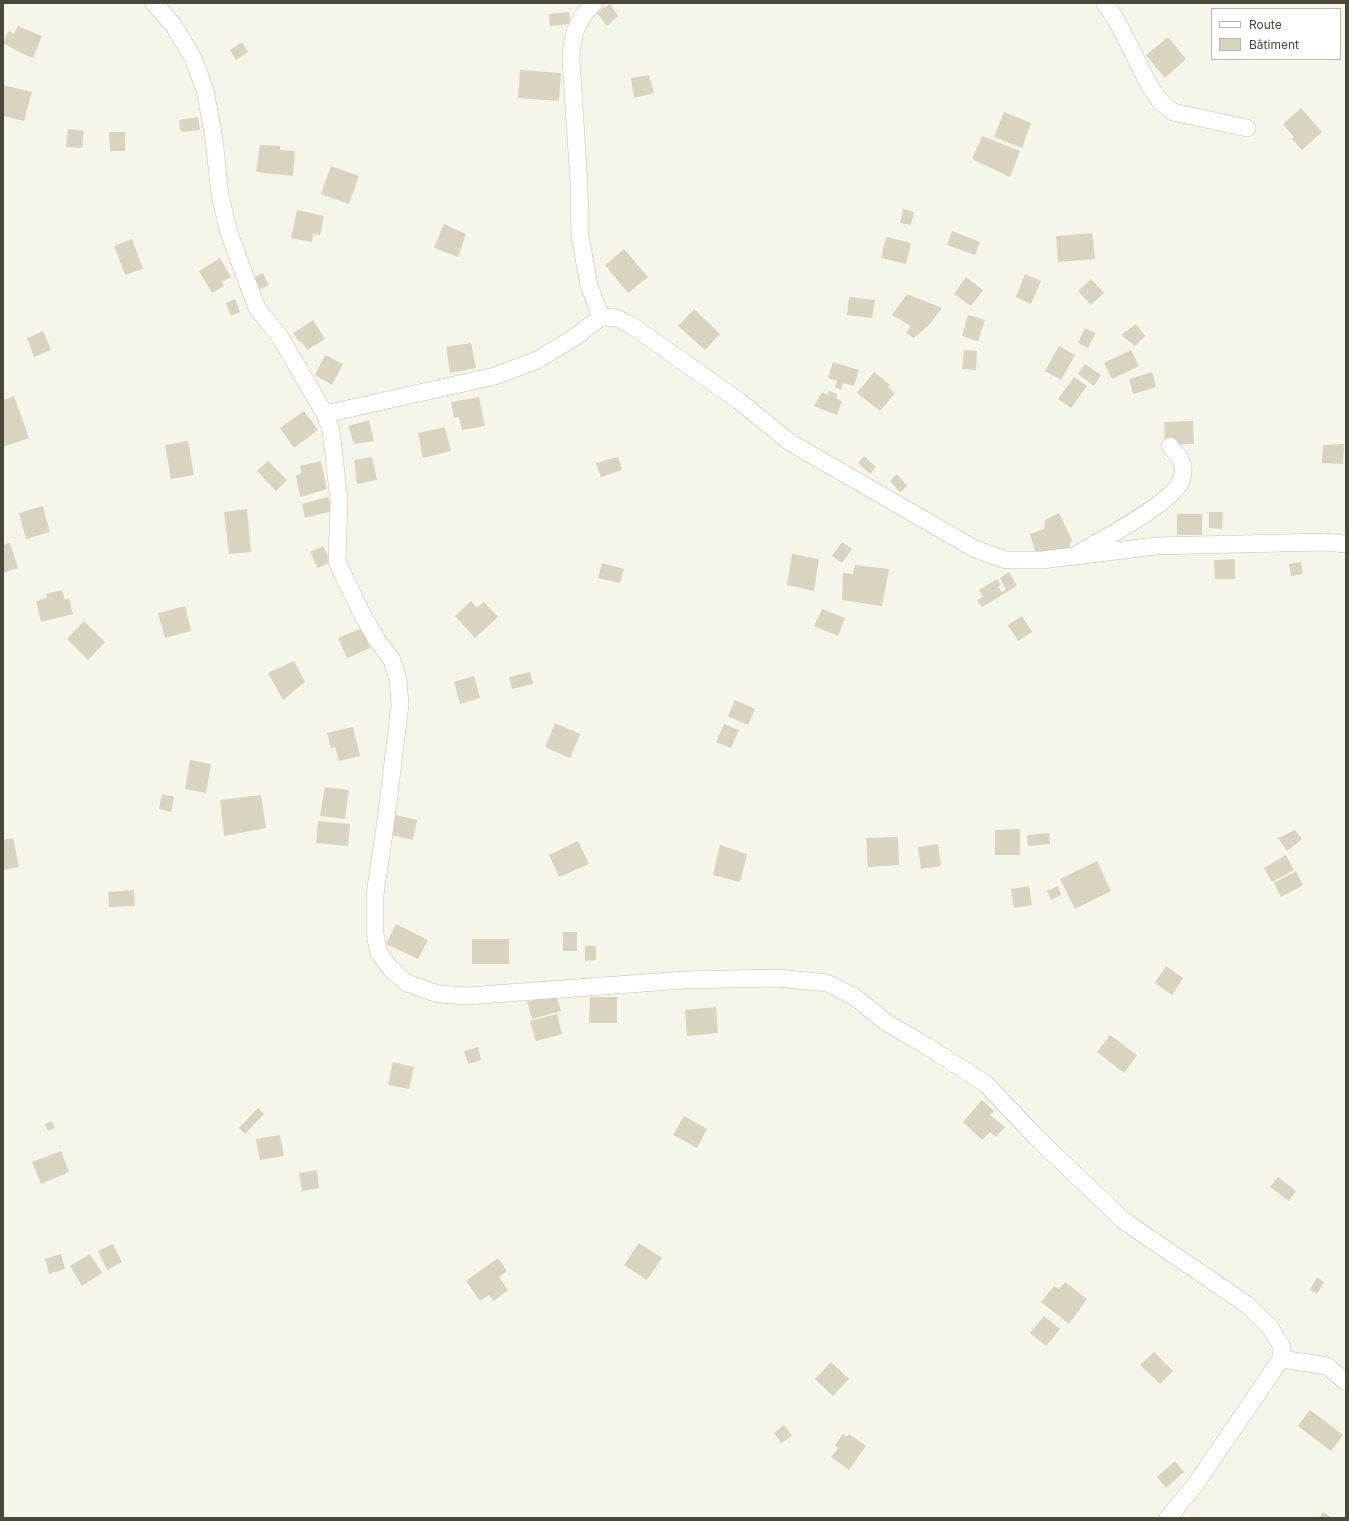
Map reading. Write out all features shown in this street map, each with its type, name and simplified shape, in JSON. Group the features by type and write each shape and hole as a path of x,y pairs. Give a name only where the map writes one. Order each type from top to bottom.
{"street":[{"path":"154,3 174,26 182,38 193,58 202,84 214,139 220,195 229,233 257,308 280,337 325,414 331,430 339,500 338,562 362,614 377,640 392,660 398,686 400,704 386,820 375,894 375,934 380,953 391,969 407,983 438,994 467,996 684,980 777,978 826,983 855,998 887,1023 925,1045 986,1084 1036,1137 1124,1221 1246,1304 1269,1326 1282,1347 1281,1359 1195,1485 1168,1518"},
{"path":"594,3 582,15 572,40 571,59 579,184 580,236 589,285 601,317"},
{"path":"1105,3 1118,23 1149,85 1160,101 1173,112 1247,128"},
{"path":"325,414 495,376 537,360 575,338 601,317 617,318 630,325 739,401 791,443 975,549 1006,560 1042,560 1155,546 1324,542 1346,544"},
{"path":"1073,556 1151,510 1170,495 1181,482 1183,468 1181,458 1170,446"},
{"path":"1281,1359 1327,1366 1346,1382"}],"building":[{"path":"610,4 618,16 607,26 597,13"},
{"path":"569,12 570,24 550,26 549,14"},
{"path":"18,26 42,36 33,58 3,43 9,31 14,34"},
{"path":"1168,37 1186,59 1165,78 1146,55"},
{"path":"242,42 248,52 236,60 230,50"},
{"path":"520,70 561,73 559,101 518,98"},
{"path":"649,75 654,93 634,98 631,78"},
{"path":"3,85 32,92 24,121 3,116"},
{"path":"1301,108 1322,132 1302,150 1292,139 1294,137 1283,124"},
{"path":"1004,112 1031,123 1022,148 994,137"},
{"path":"198,117 200,130 181,132 179,120"},
{"path":"68,129 84,131 82,148 66,147"},
{"path":"109,132 125,132 125,151 110,151"},
{"path":"982,136 1020,151 1010,177 972,159"},
{"path":"260,145 280,146 280,150 295,151 293,176 256,172"},
{"path":"331,166 359,176 349,204 321,194"},
{"path":"903,209 914,212 911,225 900,223"},
{"path":"297,210 324,216 320,235 313,234 312,242 291,238"},
{"path":"444,224 466,234 458,257 434,248"},
{"path":"952,231 980,242 975,255 947,245"},
{"path":"1092,233 1095,259 1058,262 1056,236"},
{"path":"886,237 911,243 906,264 881,258"},
{"path":"132,239 143,269 125,275 114,246"},
{"path":"624,249 648,277 628,293 605,265"},
{"path":"220,258 231,277 222,282 224,286 212,293 199,271"},
{"path":"263,273 269,285 257,291 251,279"},
{"path":"1025,274 1041,281 1031,304 1016,297"},
{"path":"966,277 983,290 971,306 954,294"},
{"path":"1091,279 1104,293 1091,305 1078,291"},
{"path":"907,294 942,308 930,324 914,338 906,333 911,326 892,315"},
{"path":"849,297 875,300 872,318 847,315"},
{"path":"235,299 240,312 231,316 226,303"},
{"path":"694,309 720,334 705,350 678,326"},
{"path":"968,315 985,320 978,341 962,336"},
{"path":"313,320 325,339 307,350 293,333"},
{"path":"1136,324 1145,336 1135,346 1121,335"},
{"path":"1085,328 1096,333 1088,348 1078,343"},
{"path":"43,331 51,350 34,357 27,338"},
{"path":"471,343 476,368 450,373 446,347"},
{"path":"1059,346 1075,355 1061,380 1045,371"},
{"path":"964,350 977,351 976,370 962,369"},
{"path":"1131,350 1139,366 1112,379 1104,363"},
{"path":"325,355 343,364 332,385 315,375"},
{"path":"833,362 859,370 854,386 843,383 841,390 835,387 837,381 828,378"},
{"path":"1085,364 1101,375 1094,386 1078,374"},
{"path":"874,372 890,385 888,387 895,393 880,411 857,393"},
{"path":"1152,372 1156,387 1133,394 1129,379"},
{"path":"1074,377 1087,386 1071,408 1058,399"},
{"path":"829,391 837,394 836,398 842,401 837,415 814,406 822,392 828,395"},
{"path":"14,396 29,438 3,447 3,400"},
{"path":"479,397 485,426 462,430 459,417 454,418 451,402"},
{"path":"304,411 318,430 294,448 280,428"},
{"path":"369,420 374,441 354,444 348,426"},
{"path":"1193,421 1194,444 1165,445 1164,422"},
{"path":"445,427 451,451 423,458 418,433"},
{"path":"188,441 194,475 171,479 165,445"},
{"path":"1344,444 1343,464 1322,463 1323,445"},
{"path":"864,456 876,467 870,474 858,463"},
{"path":"372,457 377,480 357,484 354,460"},
{"path":"618,457 622,470 601,477 596,463"},
{"path":"268,461 287,480 276,491 257,471"},
{"path":"321,461 327,489 300,497 296,476 301,473 300,466"},
{"path":"897,474 907,486 900,492 890,481"},
{"path":"328,497 332,511 305,518 302,504"},
{"path":"43,506 50,532 26,539 19,513"},
{"path":"247,509 251,552 229,554 224,512"},
{"path":"1209,512 1223,512 1222,529 1209,528"},
{"path":"1059,513 1072,540 1069,548 1058,553 1056,549 1037,557 1030,534 1044,529 1045,520"},
{"path":"1177,514 1202,514 1202,535 1177,535"},
{"path":"842,542 852,549 842,563 832,556"},
{"path":"10,543 18,568 3,573 3,545"},
{"path":"323,546 331,562 318,568 310,552"},
{"path":"792,554 819,559 814,591 787,585"},
{"path":"1235,559 1235,579 1215,579 1214,560"},
{"path":"1301,562 1303,574 1291,576 1289,564"},
{"path":"602,563 624,569 620,583 598,578"},
{"path":"855,565 889,569 882,606 842,600 843,573 853,574"},
{"path":"1009,572 1017,586 982,607 977,600 983,597 979,590 997,579 1001,585 998,587 1002,592 1006,589 1000,578"},
{"path":"62,590 65,600 69,598 73,614 41,622 36,601 47,598 46,594"},
{"path":"471,601 477,608 484,602 498,617 475,638 455,616"},
{"path":"185,606 191,631 165,638 158,613"},
{"path":"822,609 845,618 838,636 814,626"},
{"path":"1022,616 1032,632 1018,641 1008,625"},
{"path":"84,621 105,642 88,660 67,639"},
{"path":"362,628 370,648 347,658 338,638"},
{"path":"294,661 305,682 283,700 268,673"},
{"path":"530,672 533,684 512,689 509,677"},
{"path":"474,676 480,698 460,704 454,682"},
{"path":"735,700 755,709 748,725 728,716"},
{"path":"555,723 580,734 570,758 545,747"},
{"path":"724,724 739,730 731,748 716,742"},
{"path":"353,727 360,756 339,761 335,747 331,748 327,733"},
{"path":"190,760 211,764 206,793 185,789"},
{"path":"325,787 349,790 345,819 320,816"},
{"path":"162,794 174,797 171,812 159,809"},
{"path":"261,795 266,828 224,836 220,800"},
{"path":"391,814 417,820 413,840 387,834"},
{"path":"318,821 350,824 348,846 316,843"},
{"path":"1020,829 1020,855 995,855 995,830"},
{"path":"1295,830 1302,839 1287,851 1278,838"},
{"path":"1049,833 1050,844 1028,846 1027,835"},
{"path":"898,837 899,865 868,867 866,838"},
{"path":"13,838 19,867 3,870 3,840"},
{"path":"578,841 589,864 559,877 549,855"},
{"path":"938,844 941,866 921,869 918,847"},
{"path":"720,845 747,854 740,882 713,875"},
{"path":"1286,855 1294,870 1272,882 1264,868"},
{"path":"1097,861 1111,891 1075,909 1060,879"},
{"path":"1296,871 1303,885 1281,897 1274,883"},
{"path":"1029,886 1032,905 1014,908 1011,889"},
{"path":"1058,886 1061,895 1051,900 1047,891"},
{"path":"134,890 135,906 109,907 108,892"},
{"path":"396,924 428,940 418,959 386,944"},
{"path":"563,932 577,932 577,951 563,951"},
{"path":"472,939 509,939 509,964 472,964"},
{"path":"585,946 596,946 596,960 585,961"},
{"path":"1166,966 1183,978 1172,995 1155,983"},
{"path":"556,994 561,1011 532,1019 527,1002"},
{"path":"590,997 617,997 617,1023 589,1023"},
{"path":"716,1007 718,1033 687,1036 685,1010"},
{"path":"557,1014 562,1034 536,1041 530,1021"},
{"path":"1110,1035 1137,1055 1124,1073 1097,1052"},
{"path":"478,1047 481,1060 468,1064 464,1051"},
{"path":"393,1062 414,1067 409,1089 388,1085"},
{"path":"982,1100 994,1111 990,1115 1005,1127 996,1137 990,1132 982,1140 963,1122"},
{"path":"258,1108 264,1114 245,1134 239,1128"},
{"path":"684,1116 707,1129 697,1148 673,1135"},
{"path":"52,1121 55,1128 48,1131 45,1124"},
{"path":"280,1135 284,1156 260,1160 256,1139"},
{"path":"61,1151 69,1172 41,1184 32,1162"},
{"path":"317,1170 319,1188 302,1191 299,1173"},
{"path":"1278,1177 1296,1191 1289,1201 1270,1187"},
{"path":"639,1243 662,1258 647,1280 624,1265"},
{"path":"113,1244 122,1262 107,1270 98,1251"},
{"path":"61,1254 65,1269 49,1274 45,1259"},
{"path":"90,1254 102,1273 82,1286 70,1266"},
{"path":"498,1258 507,1271 499,1277 508,1290 494,1301 489,1295 480,1301 466,1281"},
{"path":"1317,1277 1324,1282 1317,1294 1310,1290"},
{"path":"1065,1282 1087,1299 1069,1324 1041,1302 1054,1286 1059,1289"},
{"path":"1044,1316 1060,1329 1046,1346 1030,1333"},
{"path":"1154,1352 1173,1371 1160,1384 1140,1365"},
{"path":"831,1362 849,1379 833,1396 815,1379"},
{"path":"1310,1410 1343,1435 1331,1451 1298,1426"},
{"path":"784,1425 792,1436 781,1443 774,1433"},
{"path":"843,1434 847,1437 849,1434 866,1446 849,1470 831,1457 838,1448 835,1445"},
{"path":"1175,1461 1184,1472 1166,1488 1157,1477"},
{"path":"1323,1512 1332,1518 1319,1518"}]}
